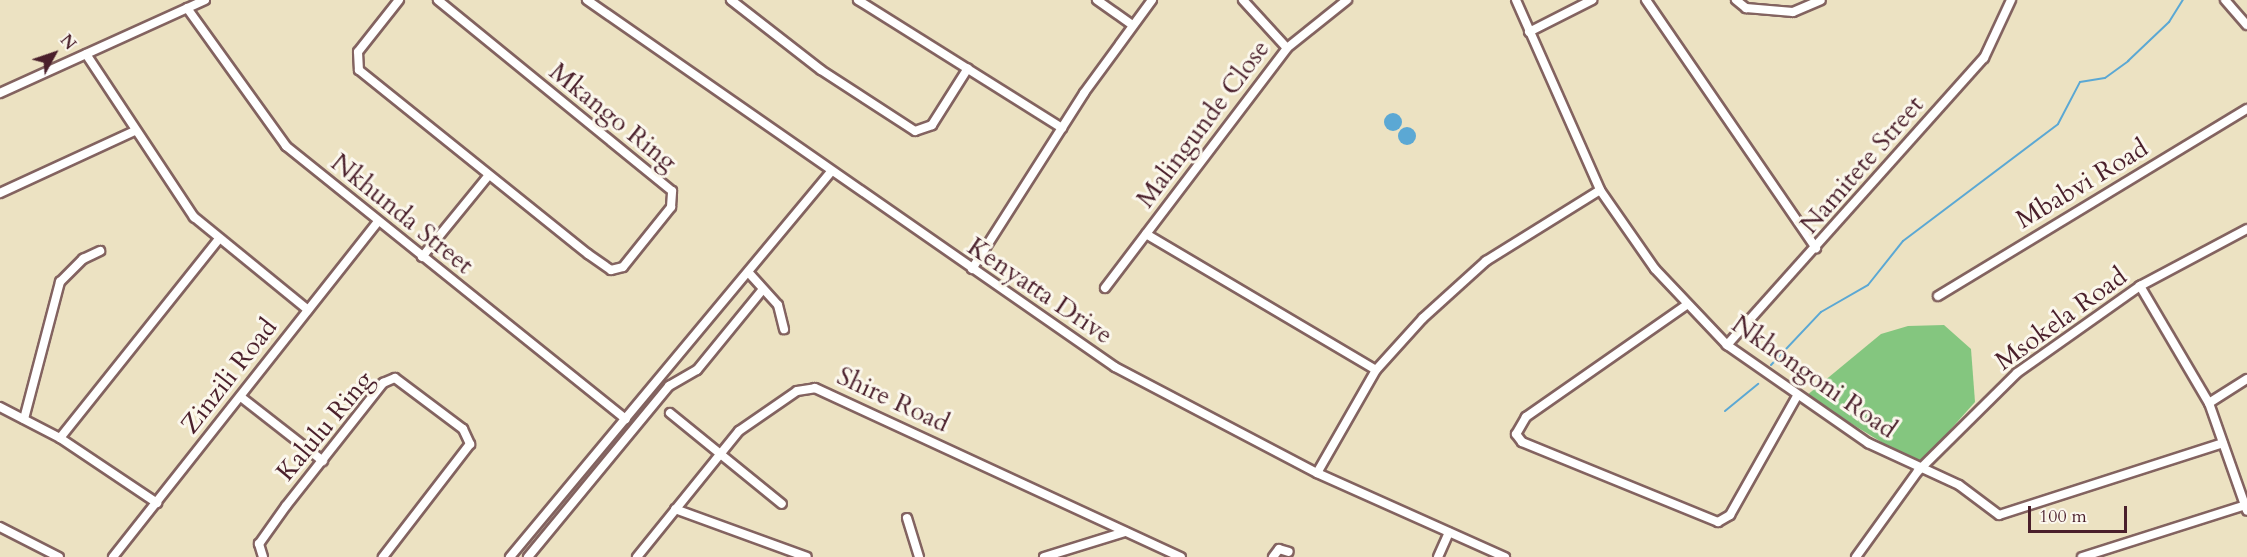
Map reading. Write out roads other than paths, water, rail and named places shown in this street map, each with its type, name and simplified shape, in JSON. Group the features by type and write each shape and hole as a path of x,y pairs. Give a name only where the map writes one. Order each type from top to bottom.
{"street":[{"path":"0,93 205,0"},
{"name":"Mkango Ring","path":"399,0 358,52 355,64 488,176 610,270 626,266 674,199 667,186 438,0"},
{"name":"Kenyatta Drive","path":"587,0 830,173 1115,367 1317,473 1505,557"},
{"path":"731,0 821,70 915,131 932,126 968,68"},
{"path":"858,0 1062,128"},
{"path":"1097,0 1131,24"},
{"path":"972,269 1131,24 1152,0"},
{"path":"1243,0 1287,48"},
{"name":"Malingunde Close","path":"1106,288 1287,48 1347,0"},
{"name":"Nkhongoni Road","path":"1516,0 1600,190 1685,306 1727,345 1797,396 1918,471 1959,485 1999,515 2223,443"},
{"path":"1529,32 1592,0"},
{"path":"1646,0 1816,248"},
{"path":"1736,0 1746,8 1793,12 1821,0"},
{"name":"Namitete Street","path":"1727,345 1984,58 2010,0"},
{"path":"2225,0 2247,25"},
{"name":"Nkhunda Street","path":"188,8 273,132 378,222 626,419"},
{"path":"86,54 194,217 308,310"},
{"name":"Mbabvi Road","path":"1938,296 2247,109"},
{"path":"0,193 135,131"},
{"path":"510,557 830,173"},
{"path":"422,257 488,176"},
{"path":"1317,473 1376,370 1486,261 1600,190"},
{"name":"Zinzili Road","path":"113,557 378,222"},
{"name":"Msokela Road","path":"1856,557 1918,471 2017,373 2140,286 2247,229"},
{"path":"1146,234 1376,370"},
{"path":"60,438 219,239"},
{"path":"24,419 60,282 83,259 100,251"},
{"path":"749,273 782,311 784,329"},
{"path":"2082,557 2101,554 2246,508 2209,403 2140,286"},
{"path":"517,549 528,557 669,386 697,370 763,289"},
{"path":"1685,306 1527,417 1516,434 1522,442 1718,522 1730,515 1797,396"},
{"name":"Kalulu Ring","path":"263,557 259,544 390,379 402,381 469,436 466,453 383,557"},
{"path":"2209,403 2247,379"},
{"name":"Shire Road","path":"636,557 720,454 766,410 797,391 815,387 1181,557"},
{"path":"241,397 323,461"},
{"path":"0,407 60,438 157,503"},
{"path":"670,412 782,504"},
{"path":"675,509 807,557"},
{"path":"907,518 919,557"},
{"path":"0,527 59,557"},
{"path":"1044,557 1126,532"},
{"path":"1438,557 1449,532"},
{"path":"1273,557 1279,549 1289,552"}],"water":[{"path":"1393,113 1399,116 1402,122 1399,128 1393,131 1387,128 1384,122 1387,116"},
{"path":"1407,127 1413,130 1416,136 1413,142 1407,145 1401,142 1398,136 1401,130"}],"waterway":[{"path":"1771,365 1821,312 1868,285 1903,241 2058,124 2080,82 2105,78 2128,61 2169,22 2183,0"},
{"path":"1725,411 1758,384"}]}
